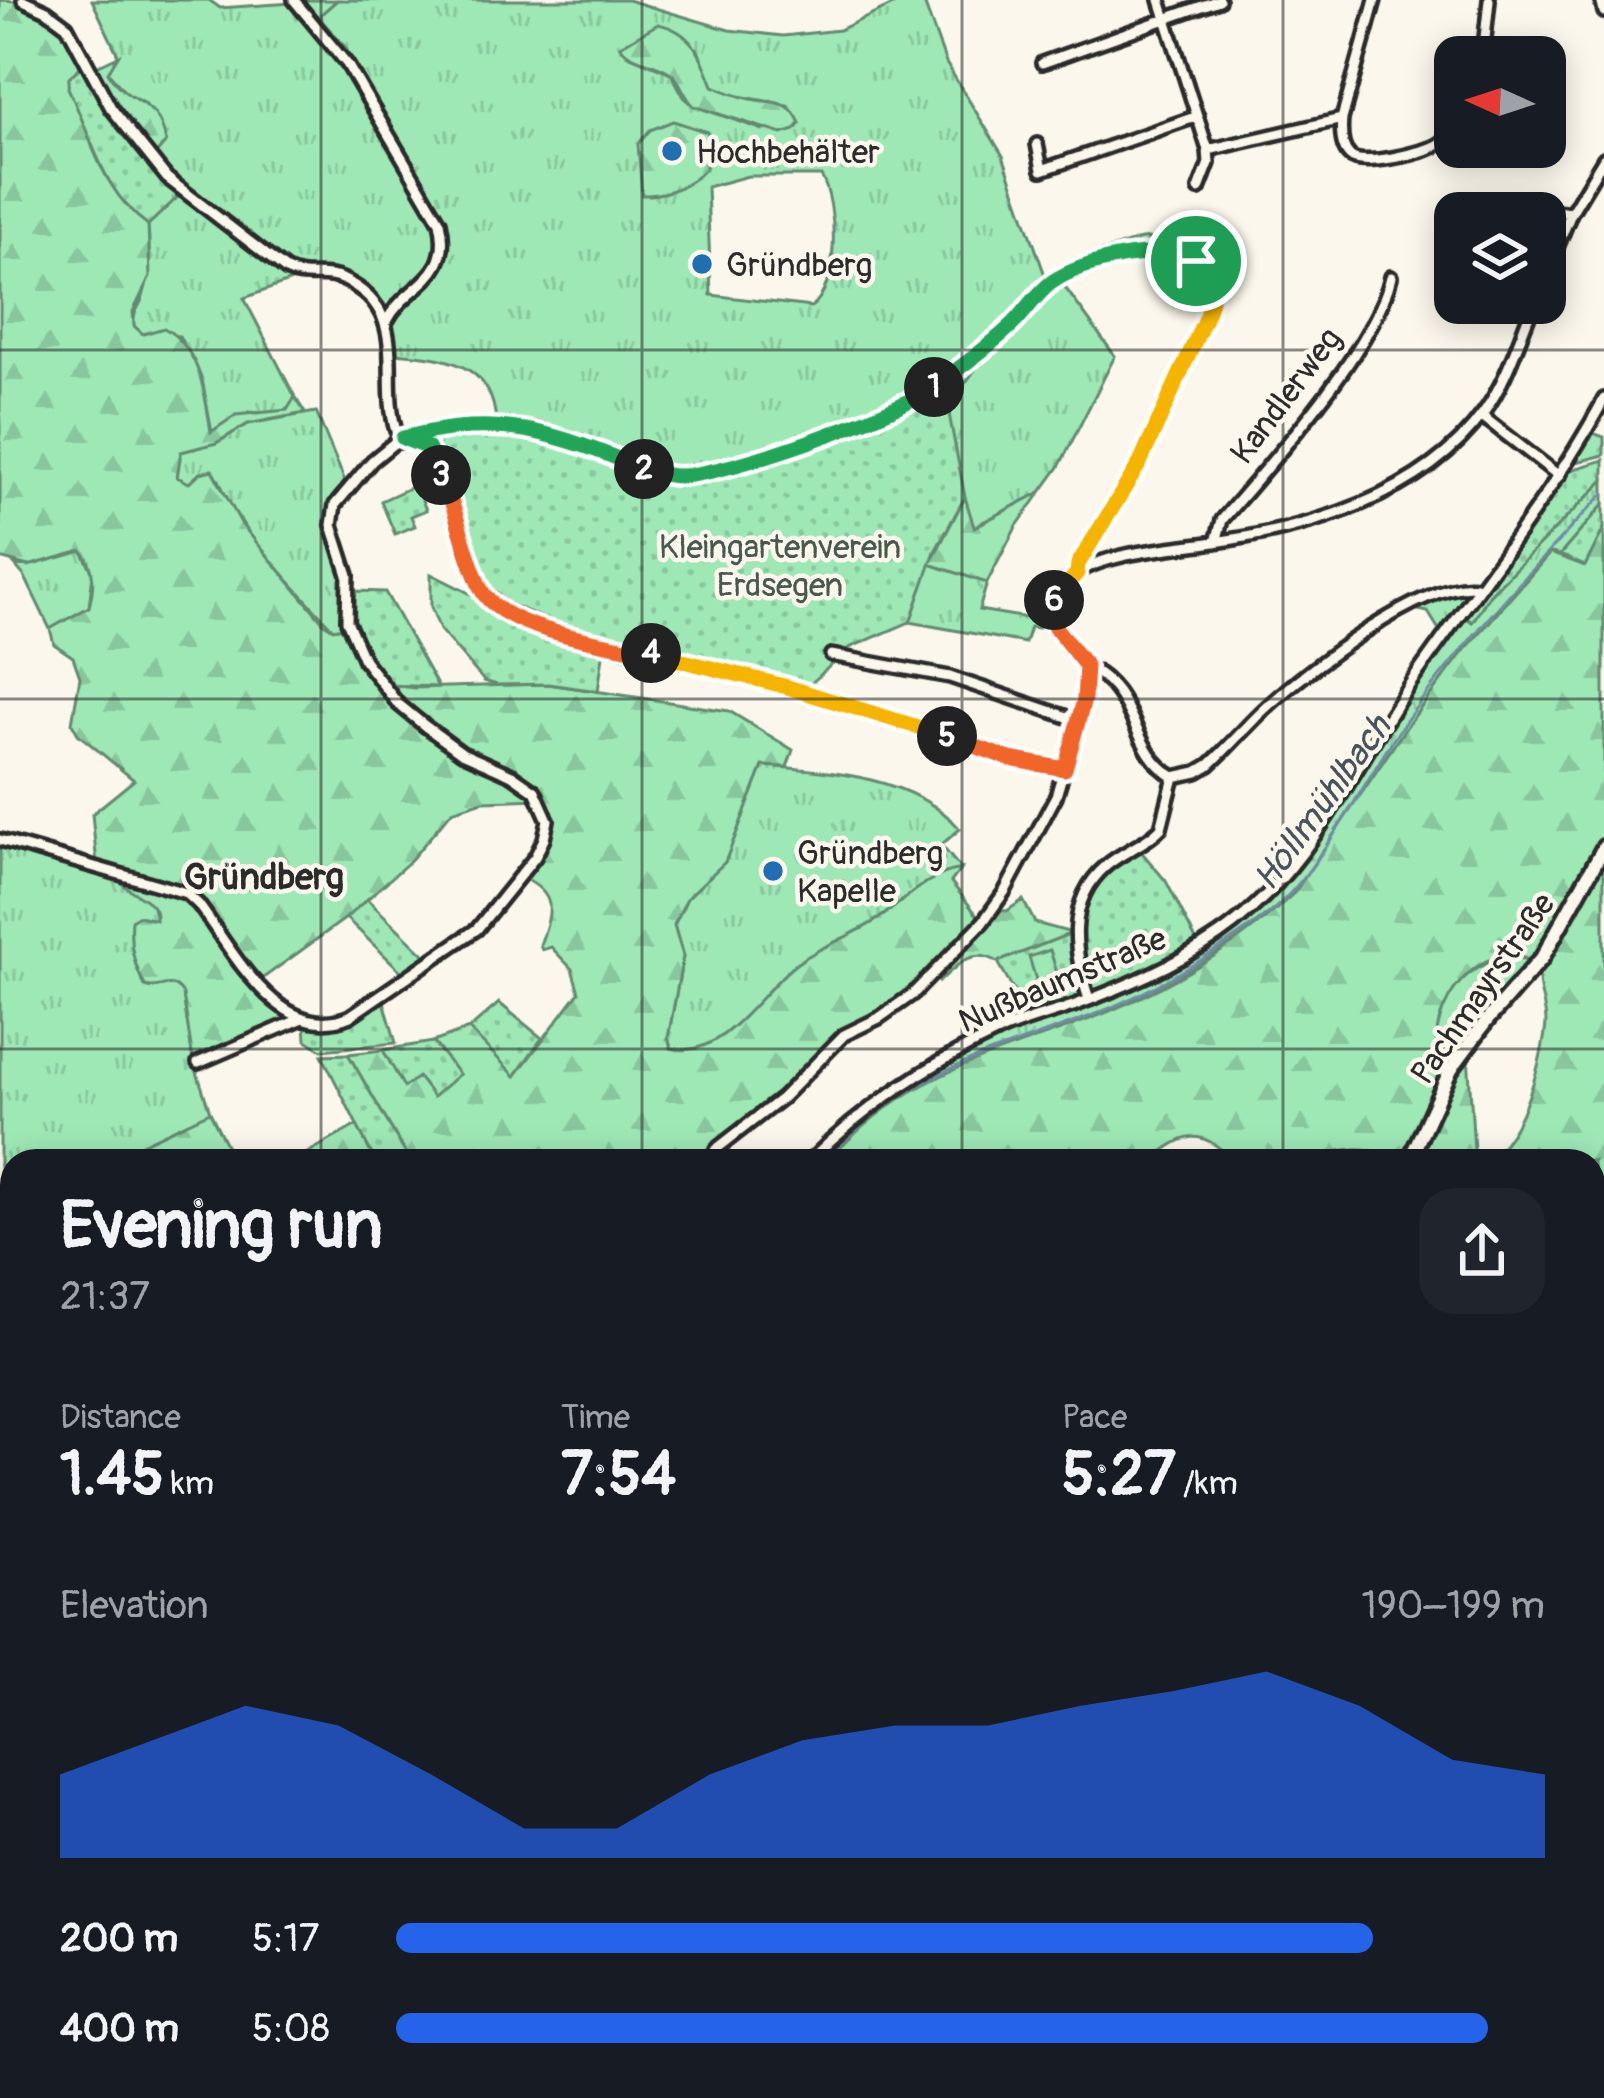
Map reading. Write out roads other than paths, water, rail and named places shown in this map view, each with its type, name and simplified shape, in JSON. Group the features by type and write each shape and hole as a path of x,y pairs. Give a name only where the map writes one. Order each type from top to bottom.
{"street":[{"path":"23,0 47,10 67,26 111,108 176,185 286,270 299,277 344,280 387,320 393,421 403,438 430,451"},
{"path":"294,0 341,55 440,222 443,242 437,264 387,320"},
{"path":"1160,0 1208,150 1209,163 1199,189"},
{"path":"1042,63 1219,0"},
{"path":"1376,0 1342,119 1347,152 1358,160 1434,146"},
{"path":"1485,36 1489,0"},
{"path":"1601,0 1604,12"},
{"path":"1037,144 1042,170 1198,116"},
{"path":"1208,150 1342,119"},
{"path":"1566,225 1604,158"},
{"path":"1566,212 1571,213"},
{"path":"0,840 186,893 267,994 303,1018 332,1022 350,1016 467,938 520,878 547,828 547,812 535,791 462,752 411,715 376,677 350,636 347,571 332,513 372,461 403,438 485,426 539,430 655,473 685,476 797,443 925,393 1011,326 1050,284 1070,273 1127,256 1184,256 1207,270 1213,292 1140,463 1078,564 1077,573"},
{"path":"1065,258 1070,273"},
{"name":"Kandlerweg","path":"1216,542 1222,520 1311,412 1369,328 1387,296 1391,277"},
{"path":"1174,777 1153,759 1116,686 1086,666 1058,634 1052,619 1057,593 1077,573 1140,554 1280,529 1379,496 1411,478 1482,416 1525,324"},
{"name":"Nußbaumstraße","path":"823,1149 853,1120 923,1072 996,1033 1158,971 1240,920 1279,884 1477,587 1513,545 1604,399"},
{"path":"1482,416 1558,476"},
{"path":"432,432 430,451 482,590 502,609 573,639 724,670 1010,759 1065,769"},
{"path":"1174,777 1209,765 1290,687 1387,619 1436,595 1477,587"},
{"path":"831,655 950,677 1078,721"},
{"path":"717,1149 782,1098 844,1035 892,1010 960,949 1005,891 1051,806 1065,769 1086,666"},
{"path":"1089,1000 1075,927 1084,894 1106,866 1161,829 1174,777"},
{"name":"Pachmayrstraße","path":"1414,1149 1451,1069 1542,958 1604,847"},
{"path":"198,1064 303,1018"}],"waterway":[{"name":"Höllmühlbach","path":"837,1149 884,1107 915,1088 1134,997 1203,959 1268,914 1305,875 1406,721 1452,661 1604,493"}],"place":[{"name":"Hochbehälter","path":"672,151"},
{"name":"Gründberg","path":"702,264"},
{"name":"Gründberg Kapelle","path":"773,871"}],"district":[{"name":"Gründberg","path":"264,876"}],"park label":[{"name":"Kleingartenverein Erdsegen","path":"780,565"}]}
